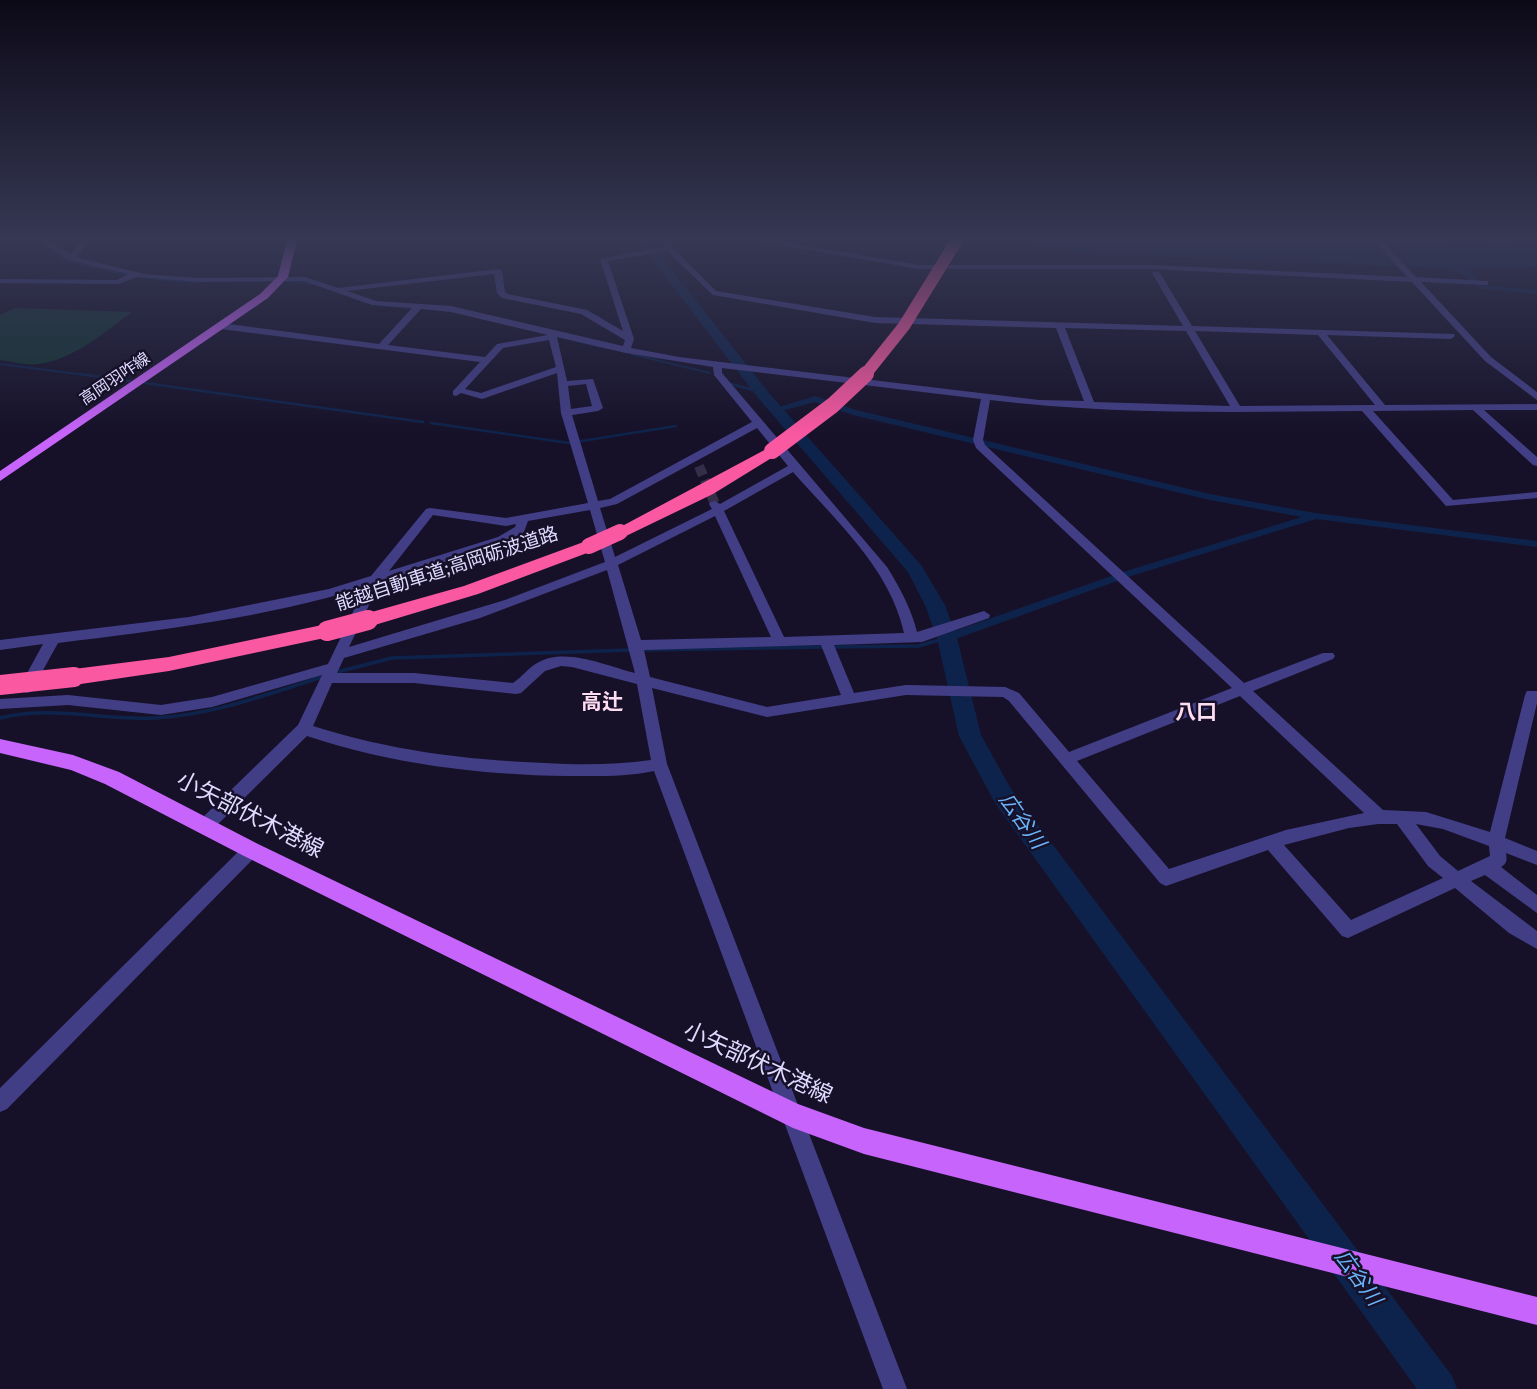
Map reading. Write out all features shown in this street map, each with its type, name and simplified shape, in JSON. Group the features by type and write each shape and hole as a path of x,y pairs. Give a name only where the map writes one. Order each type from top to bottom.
{"highway":[{"name":"能越自動車道;高岡砺波道路","path":"0,685 182,662 327,631 493,582 589,546 706,490 772,451 824,413 866,375 896,338 917,305"}],"main road":[{"name":"高岡羽咋線","path":"0,477 251,305"},
{"name":"小矢部伏木港線","path":"0,746 73,763 102,774 251,850 793,1115 864,1142 1377,1273 1537,1311"}],"street":[{"path":"390,305 451,309 626,350 986,397 1091,406 1237,409 1537,407"},
{"path":"549,305 584,312 630,339"},
{"path":"619,305 630,339 626,350"},
{"path":"784,305 875,320 1451,336"},
{"path":"1174,305 1237,409"},
{"path":"1437,305 1488,359 1537,397"},
{"path":"381,347 417,308"},
{"path":"220,326 486,360"},
{"path":"1060,326 1091,406"},
{"path":"1321,333 1382,408"},
{"path":"553,335 499,346 457,391 482,396 561,368"},
{"path":"553,335 561,368 566,413 646,680 650,727 659,764 895,1389"},
{"path":"722,364 717,373 893,583 908,614 911,638"},
{"path":"563,384 590,381 598,408 566,413"},
{"path":"986,397 978,440 980,446 1380,818"},
{"path":"1475,407 1537,463"},
{"path":"1365,408 1450,504 1537,495"},
{"path":"205,825 304,729 373,582 430,511 484,520 523,520 613,502 697,463 758,423"},
{"path":"0,704 68,700 160,710 212,702 330,669 612,563 794,467"},
{"path":"716,507 780,642"},
{"path":"0,645 189,622 373,582 502,540 520,529 523,520"},
{"path":"638,650 780,642 827,647 911,638 984,615"},
{"path":"19,701 52,640"},
{"path":"827,647 849,697"},
{"path":"1067,759 1328,656"},
{"path":"330,669 516,689 538,667 552,660 646,680 767,712 906,690 1005,692 1014,697 1166,878 1338,825 1380,818 1401,817 1435,821 1537,858"},
{"path":"1273,844 1348,930 1499,860 1496,842 1532,695"},
{"path":"304,729 379,750 535,771 641,769 659,764"},
{"path":"1401,817 1434,861 1460,879 1515,928 1537,941"},
{"path":"0,1102 251,850"},
{"path":"1485,865 1537,905"}],"green space":[{"path":"15,308 132,312 76,351 51,361 29,364 0,360 0,315"}],"waterway":[{"path":"377,305 415,308"},
{"name":"広谷川","path":"693,305 764,396 915,569 935,605 947,638 970,736 1003,796 1439,1389"},
{"path":"576,341 606,348"},
{"path":"631,354 710,373"},
{"path":"0,364 93,376"},
{"path":"80,374 130,381"},
{"path":"145,383 423,422"},
{"path":"728,383 761,392"},
{"path":"777,409 815,399 853,412 1210,497 1315,516 1537,544"},
{"path":"431,423 569,443 676,426"},
{"path":"947,638 1127,574 1312,517"},
{"path":"831,647 918,646 947,638"},
{"path":"642,650 824,647"},
{"path":"333,673 392,658 631,650"},
{"path":"0,718 39,713 135,718 177,716 240,703 322,677"}],"tunnel":[{"path":"699,466 715,504"}],"district":[{"name":"高辻","path":"602,703"},
{"name":"八口","path":"1196,713"}]}
